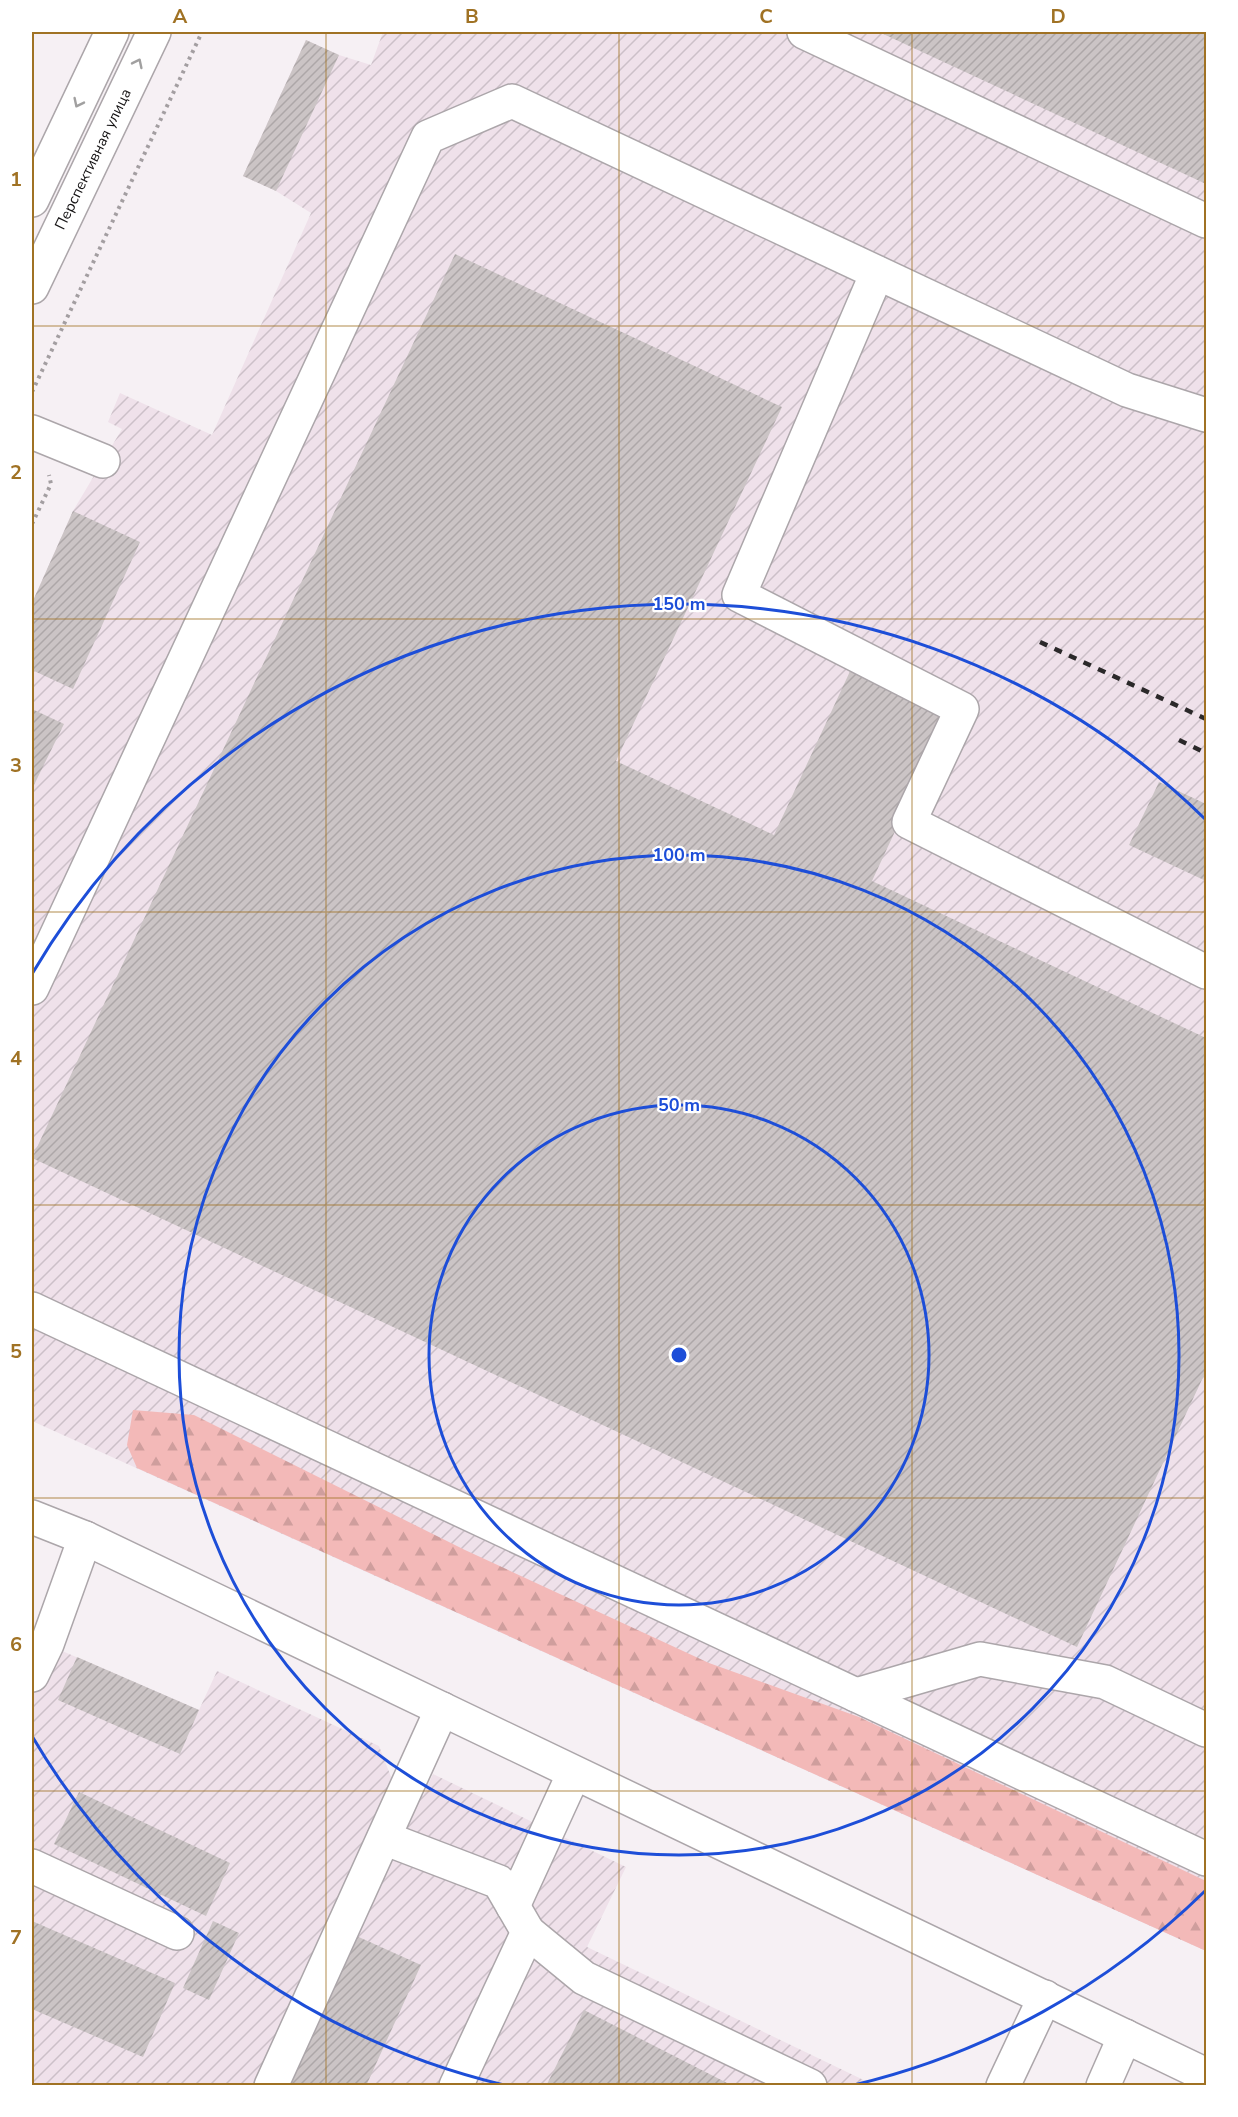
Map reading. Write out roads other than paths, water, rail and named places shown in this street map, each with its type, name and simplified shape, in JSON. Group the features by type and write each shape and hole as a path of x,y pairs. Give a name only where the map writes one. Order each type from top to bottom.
{"main road":[{"path":"32,200 112,32"},
{"name":"Перспективная улица","path":"32,287 154,32"},
{"path":"804,32 1206,220"},
{"path":"32,988 429,137 512,101 1127,390 1206,415"},
{"path":"877,273 738,595 962,709 909,822 1206,972"},
{"path":"37,434 103,461"},
{"path":"32,1309 1206,1859"},
{"path":"32,1517 85,1538 1206,2075"},
{"path":"32,1675 47,1644 85,1538"},
{"path":"856,1695 980,1659 1105,1682 1206,1730"},
{"path":"271,2085 441,1709"},
{"path":"456,2085 574,1773"},
{"path":"384,1838 498,1882 520,1919 584,1978 810,2085"},
{"path":"32,1866 177,1933"},
{"path":"1003,2085 1045,1997"},
{"path":"1103,2085 1125,2036"}],"railway":[{"path":"1040,642 1206,719"},
{"path":"1179,740 1206,753"}]}
